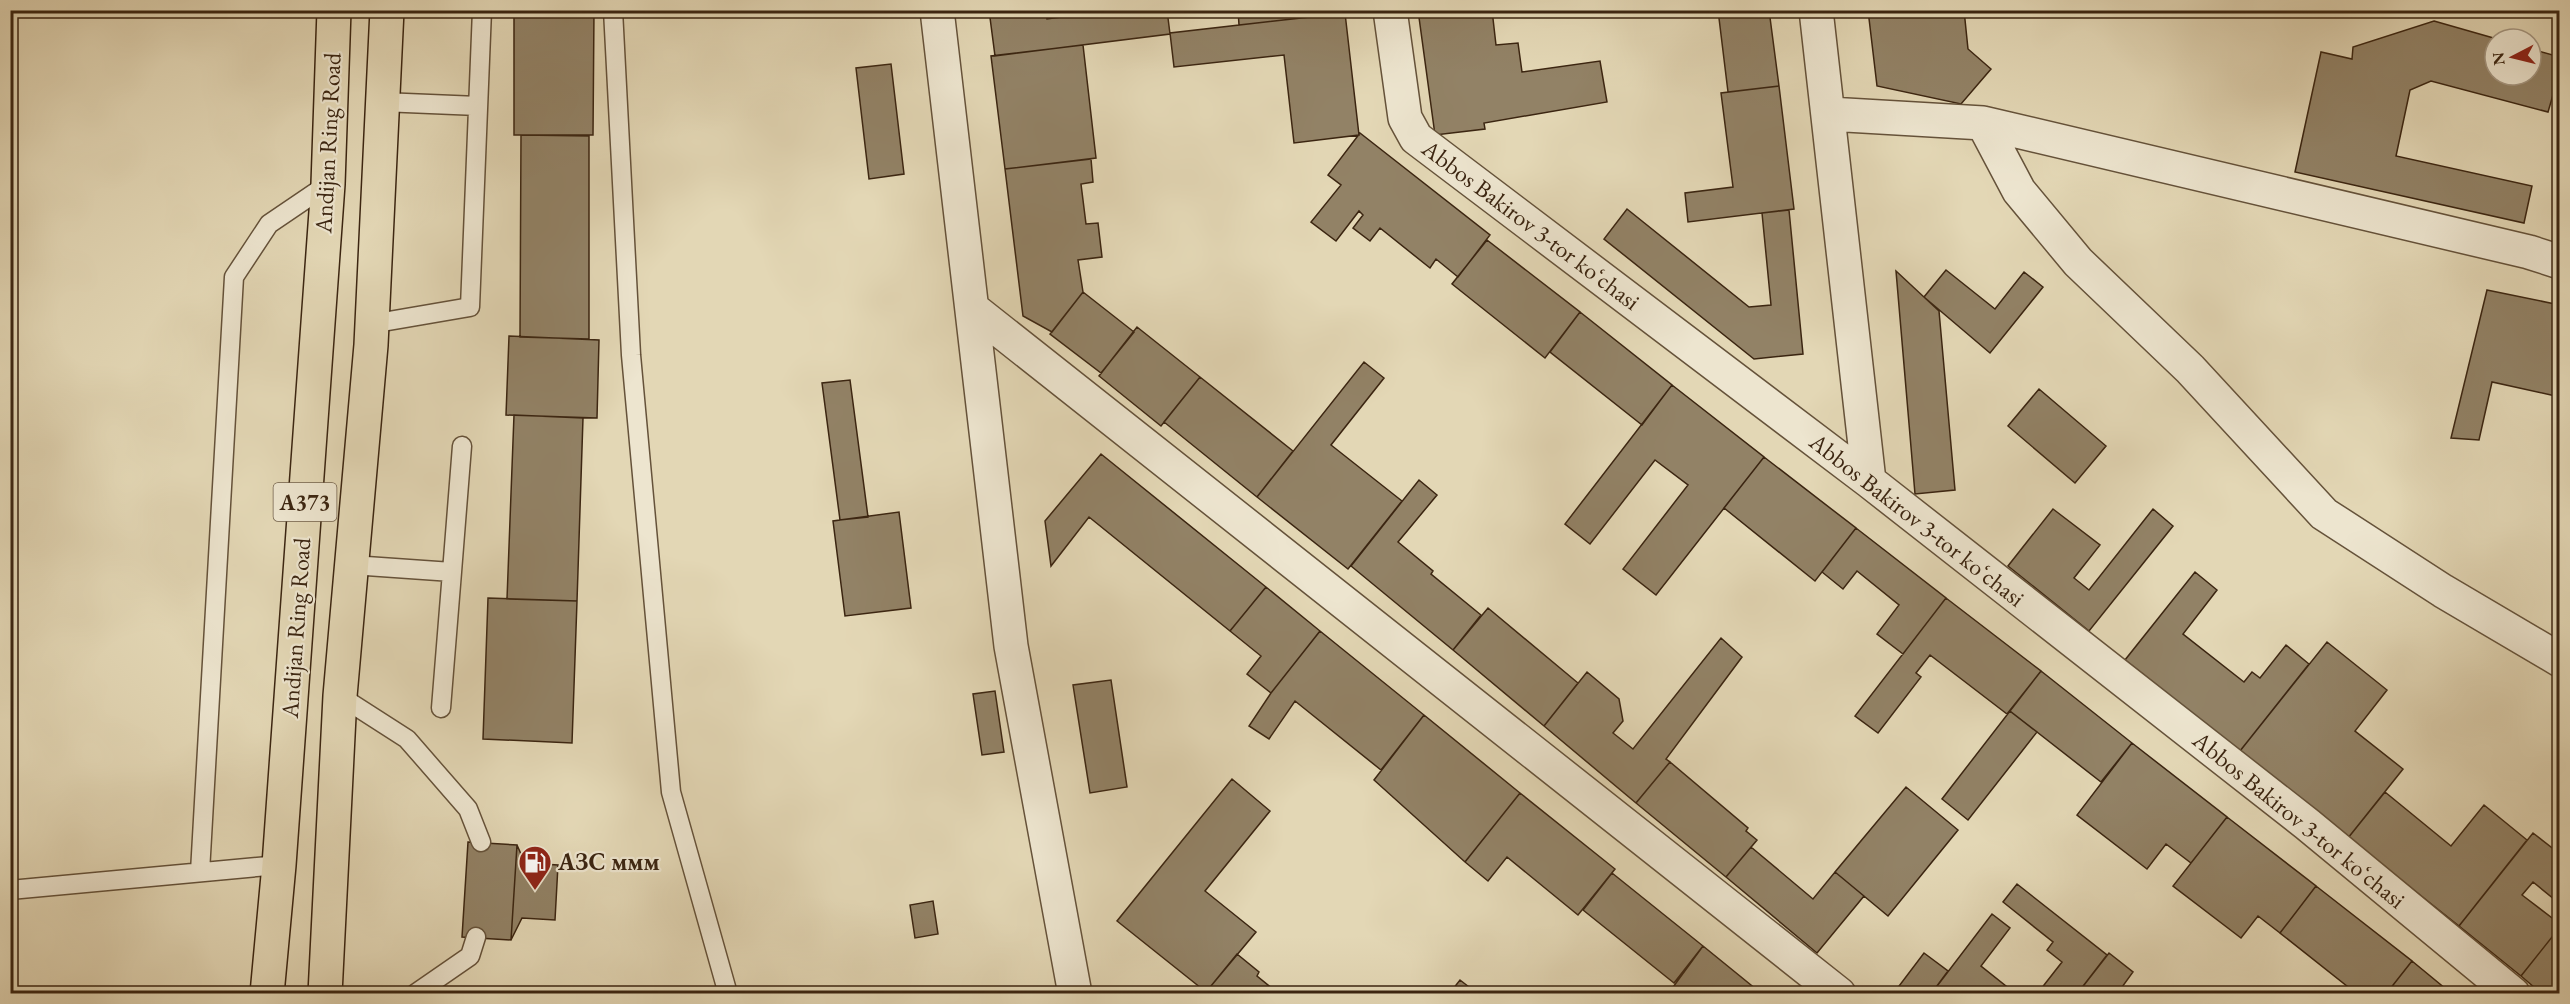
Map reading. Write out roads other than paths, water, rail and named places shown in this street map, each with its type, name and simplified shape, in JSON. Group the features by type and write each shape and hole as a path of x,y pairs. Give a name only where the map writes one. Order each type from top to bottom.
{"highway":[{"name":"Andijan Ring Road","path":"267,993 279,865 328,184 334,10"},
{"name":"Andijan Ring Road","path":"325,993 340,696 371,324 387,10"}],"street":[{"path":"937,10 1011,646 1076,993"},
{"name":"Abbos Bakirov 3-tor koʻchasi","path":"1390,10 1406,118 1416,138 1869,480 2307,824 2513,993"},
{"path":"1816,10 1869,480"},
{"path":"1829,114 1983,123 2518,249 2559,262"},
{"path":"1983,123 2019,191 2078,262 2190,369 2324,514 2442,591 2559,660"},
{"path":"973,309 1839,993"}],"lane":[{"path":"371,324 470,307 482,10"},
{"path":"613,10 631,355 671,792 728,993"},
{"path":"382,102 478,106"},
{"path":"200,872 234,277 268,224 328,184"},
{"path":"441,708 462,446"},
{"path":"352,565 452,572"},
{"path":"340,696 407,739 468,809 482,842"},
{"path":"10,890 279,865"},
{"path":"415,993 470,956 476,937"}],"place":[{"name":"АЗС ммм","path":"535,891"}]}
